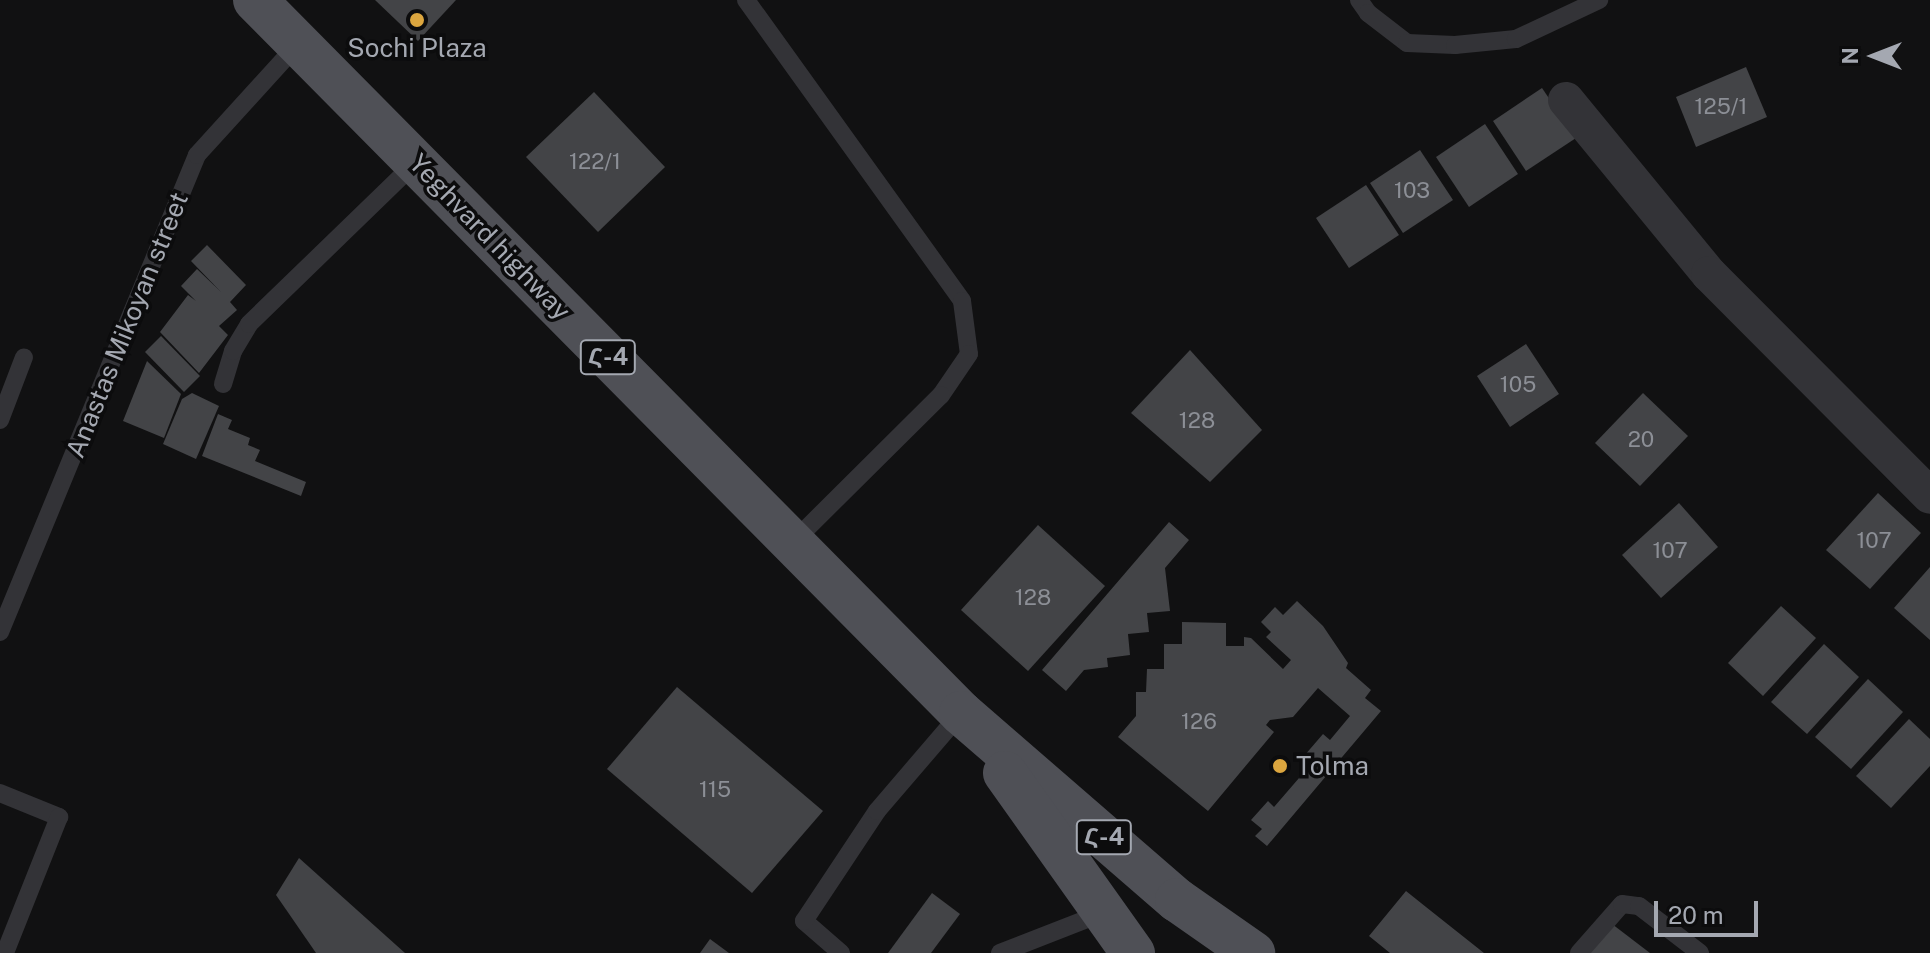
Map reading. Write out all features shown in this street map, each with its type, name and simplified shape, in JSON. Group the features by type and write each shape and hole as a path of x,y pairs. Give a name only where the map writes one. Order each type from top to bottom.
{"main road":[{"name":"Yeghvard highway","path":"255,0 961,713 1177,900 1253,953"},
{"name":"Yeghvard highway","path":"961,713 1133,953"}],"street":[{"path":"1566,100 1709,274 1930,496"}],"lane":[{"path":"746,0 962,301 969,354 941,395 791,544"},
{"path":"1359,0 1368,13 1407,43 1455,45 1516,39 1599,0"},
{"name":"Anastas Mikoyan street","path":"0,632 197,155 297,45"},
{"path":"223,384 233,351 249,324 417,161"},
{"path":"0,420 24,357"},
{"path":"841,953 804,921 877,811 961,713"},
{"path":"0,793 59,817 5,953"},
{"path":"1579,953 1622,904 1639,906 1700,953"},
{"path":"1000,953 1105,912"}],"building":[{"name":"Sochi Plaza","path":"375,0 456,0 418,41"},
{"path":"1746,67 1767,117 1696,147 1676,97"},
{"path":"1542,88 1576,138 1526,171 1493,121"},
{"path":"594,92 665,167 598,232 526,157"},
{"path":"1485,124 1518,174 1469,207 1436,157"},
{"path":"1420,150 1453,200 1403,233 1370,183"},
{"path":"1366,185 1399,235 1349,268 1316,218"},
{"path":"207,245 246,285 230,302 237,310 219,326 228,335 199,373 160,332 188,295 196,301 181,286 197,269 221,292 191,261"},
{"path":"161,336 200,376 184,392 145,352"},
{"path":"1526,344 1559,394 1510,427 1477,376"},
{"path":"1190,350 1262,430 1210,482 1131,413"},
{"path":"147,361 181,394 164,438 123,421"},
{"path":"192,393 219,406 196,459 163,444 182,399"},
{"path":"1643,393 1688,436 1640,486 1595,443"},
{"path":"218,414 232,420 228,429 250,438 248,445 260,450 255,461 306,482 301,496 202,456"},
{"path":"1878,493 1921,533 1870,589 1826,550"},
{"path":"1679,503 1718,547 1661,598 1622,555"},
{"path":"1169,522 1189,540 1165,568 1170,611 1147,613 1149,632 1128,634 1130,655 1107,658 1108,667 1084,670 1066,691 1042,670"},
{"path":"1038,525 1105,586 1028,671 961,610"},
{"path":"1930,567 1930,640 1894,608"},
{"path":"1297,601 1323,626 1348,663 1346,668 1371,690 1365,698 1381,711 1267,846 1255,836 1262,829 1251,820 1268,801 1274,807 1312,763 1304,756 1323,734 1330,740 1350,716 1318,688 1293,717 1270,720 1266,725 1274,732 1208,811 1118,737 1136,716 1136,692 1146,692 1147,669 1164,669 1164,644 1182,644 1182,622 1226,623 1226,646 1244,646 1244,637 1251,638 1283,669 1291,660 1266,637 1271,632 1261,622 1275,607 1283,615"},
{"path":"1781,606 1816,638 1763,696 1728,663"},
{"path":"1824,644 1859,677 1807,734 1771,702"},
{"path":"1868,679 1903,712 1851,769 1815,737"},
{"path":"677,687 823,811 752,893 607,769"},
{"path":"1909,719 1930,739 1930,766 1891,808 1856,776"},
{"path":"299,858 405,953 316,953 276,895"},
{"path":"1406,891 1484,953 1390,953 1369,936"},
{"path":"932,893 960,914 931,953 888,953"},
{"path":"1612,924 1650,953 1590,953"},
{"path":"710,939 729,953 700,953"}],"place":[{"name":"Sochi Plaza","path":"417,20"},
{"name":"Tolma","path":"1280,766"}]}
